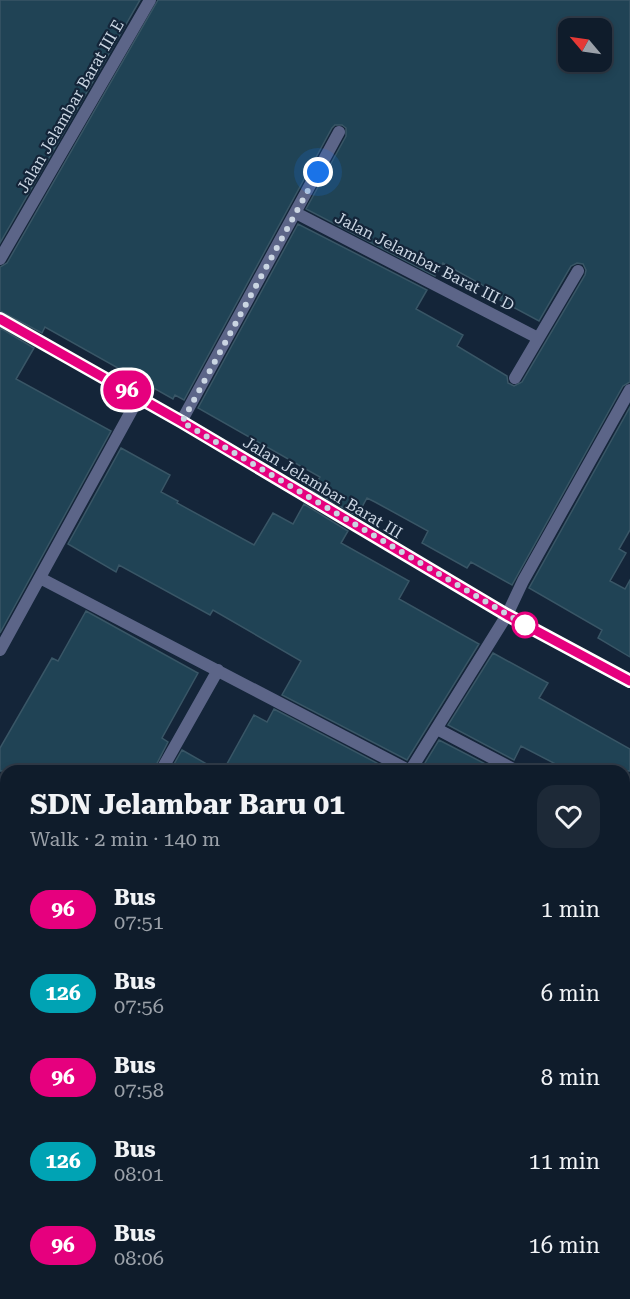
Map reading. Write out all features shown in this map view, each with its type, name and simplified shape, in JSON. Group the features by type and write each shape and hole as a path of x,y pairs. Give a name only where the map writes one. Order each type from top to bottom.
{"street":[{"name":"Jalan Jelambar Barat III E","path":"0,259 150,0"},
{"path":"182,422 339,132"},
{"name":"Jalan Jelambar Barat III D","path":"296,213 538,339"},
{"path":"514,378 578,271"},
{"name":"Jalan Jelambar Barat III","path":"0,319 182,422 507,615 630,681"},
{"path":"414,765 507,615 523,581 630,390"},
{"path":"0,651 139,397"},
{"path":"40,578 399,765"},
{"path":"164,765 218,670"},
{"path":"437,729 506,765"}],"building":[{"path":"0,0 140,0 0,243"},
{"path":"158,0 630,0 630,382 623,386 512,585 471,562 467,568 422,543 428,531 367,498 357,516 312,490 320,477 198,408 298,224 427,290 416,309 463,335 457,346 507,376 508,383 514,386 522,382 585,275 586,270 583,264 577,263 571,266 539,321 500,300 502,296 443,263 435,276 306,209 346,136 346,128 342,125 335,125 184,400 175,395 173,399 45,327 42,333 0,311 0,267 7,263"},
{"path":"0,328 34,348 16,379 111,431 0,633"},
{"path":"630,407 630,530 619,549 626,553 610,581 625,589 630,580 630,657 598,638 602,630 529,588"},
{"path":"121,448 170,475 161,492 254,545 273,513 293,524 304,504 348,531 341,543 409,581 399,599 479,644 407,760 282,695 301,661 213,610 210,615 119,565 116,572 68,544"},
{"path":"86,611 198,673 162,738 168,742 156,765 0,765 0,748 52,658 58,661"},
{"path":"493,653 548,683 539,698 630,749 630,765 557,765 521,746 514,760 448,725"},
{"path":"274,709 381,765 226,765 254,715 267,722"},
{"path":"439,740 487,765 424,765"},
{"path":"182,750 208,765 173,765"}],"bus line":[{"name":"96","path":"0,319 182,422 507,615 630,681"}],"route":[{"path":"318,172 182,422 525,625"}]}
